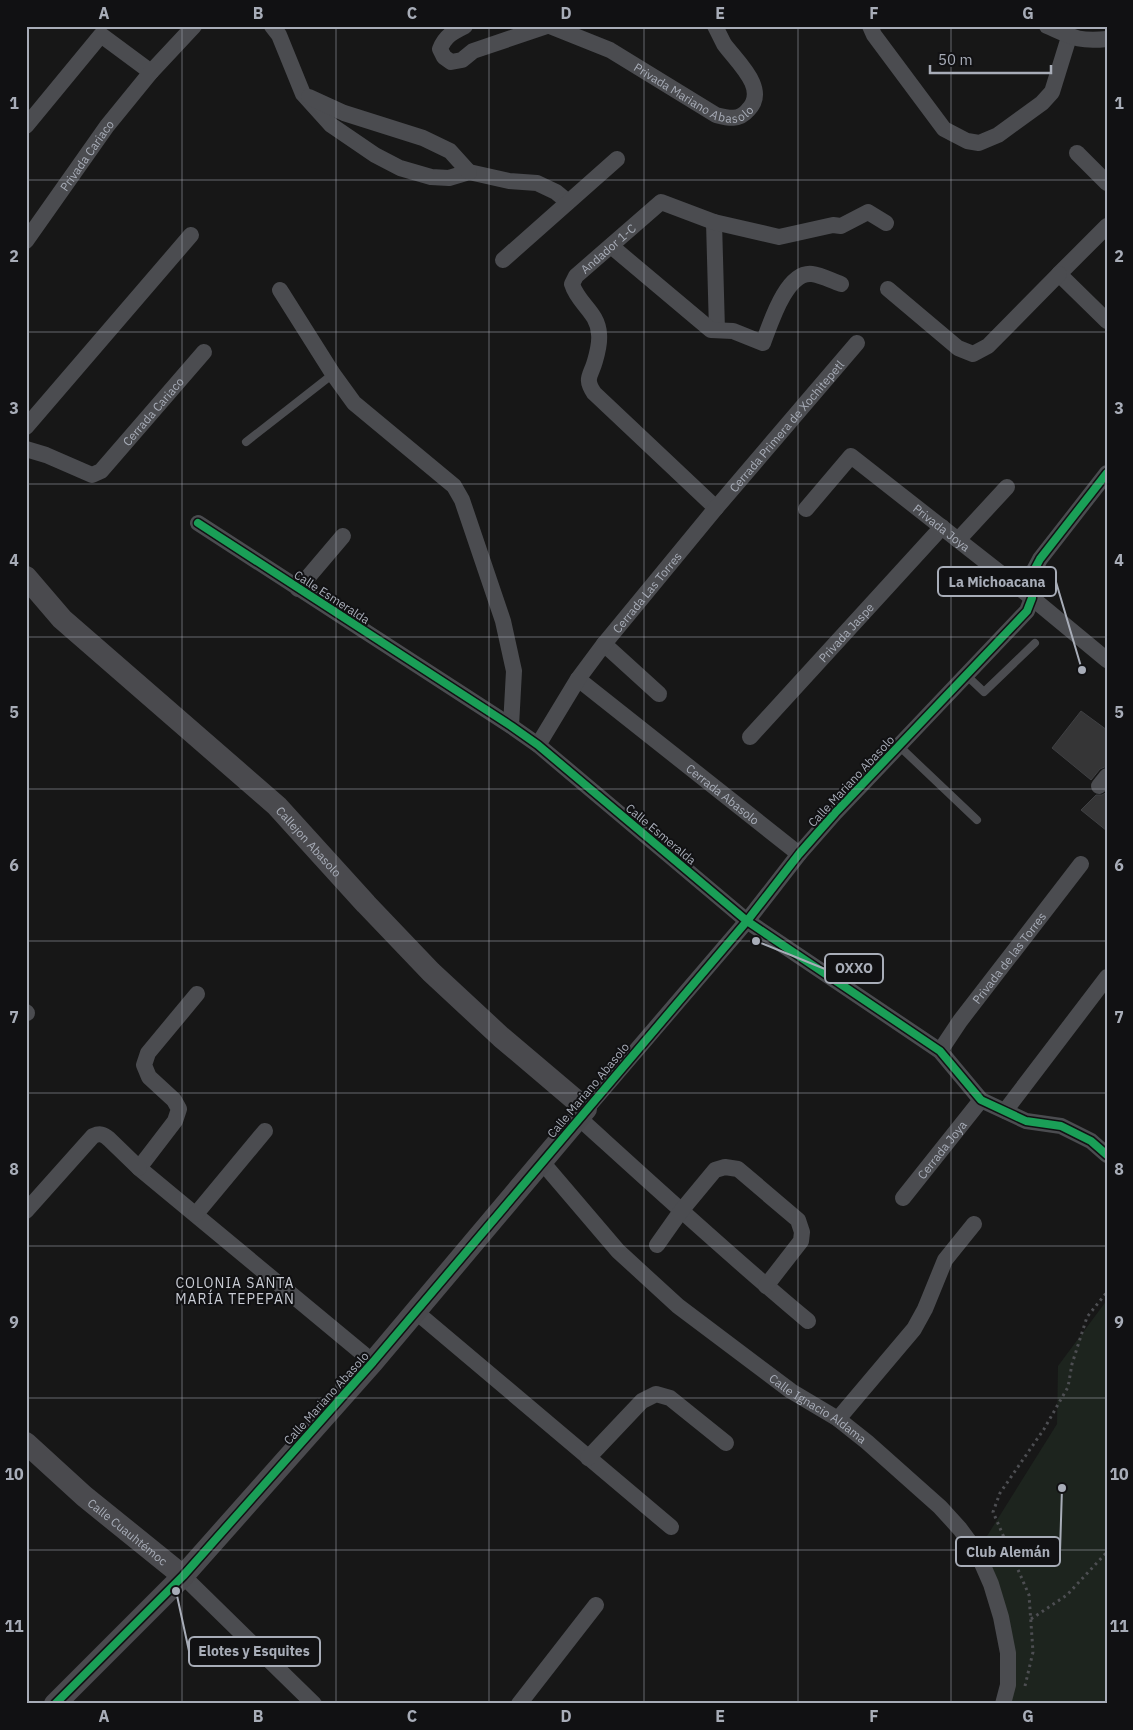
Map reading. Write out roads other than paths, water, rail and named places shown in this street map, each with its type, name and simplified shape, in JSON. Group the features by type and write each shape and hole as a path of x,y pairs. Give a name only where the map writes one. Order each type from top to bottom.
{"street":[{"path":"272,26 278,35 303,94 331,125 375,155 400,168 431,177 449,178 469,172 509,181 537,183 556,192 568,202"},
{"name":"Privada Mariano Abasolo","path":"465,26 454,31 444,39 440,49 444,57 452,62 462,60 473,51 548,26 610,50 716,115 732,119 744,114 754,104 756,91 752,80 723,42 715,26"},
{"path":"870,26 874,35 944,129 967,141 979,142 998,135 1047,98 1052,92 1069,37"},
{"path":"1046,26 1069,37 1088,40 1107,39"},
{"name":"Privada Cariaco","path":"26,241 107,126 191,27"},
{"path":"26,126 105,31 151,72"},
{"path":"303,94 344,113 423,138 450,152 469,172"},
{"path":"1077,153 1107,183"},
{"path":"503,260 617,159"},
{"name":"Andador 1-C","path":"716,508 594,393 588,385 589,375 595,362 599,335 596,317 575,294 572,284 576,276 661,202 714,222 778,237 833,225 841,226 868,212 886,223"},
{"path":"714,222 717,330"},
{"path":"888,289 958,348 973,354 988,346 1107,226"},
{"path":"26,427 191,235"},
{"path":"611,246 711,330 732,331 763,344 782,297 797,278 810,273 841,284"},
{"path":"1059,274 1107,321"},
{"path":"280,290 333,374 354,403 454,486 462,500 503,621 514,671 511,726"},
{"name":"Cerrada Primera de Xochitepetl","path":"716,508 857,343"},
{"name":"Cerrada Cariaco","path":"26,449 46,454 92,475 101,471 204,352"},
{"name":"Privada Joya","path":"806,509 851,456 1032,598 1107,660"},
{"path":"1032,598 1031,576 1040,559 1107,473"},
{"path":"958,540 1007,487"},
{"name":"Cerrada Las Torres","path":"538,745 578,679 604,644 716,508"},
{"name":"Calle Esmeralda","path":"198,523 538,745 746,921 940,1051 981,1100 1026,1121 1062,1126 1091,1141 1107,1154"},
{"name":"Privada Jaspe","path":"750,737 942,527"},
{"path":"298,589 343,536"},
{"name":"Callejon Abasolo","path":"26,577 62,619 277,806 431,972 583,1113"},
{"name":"Calle Mariano Abasolo","path":"55,1704 183,1576 373,1362 746,921 798,854 1027,611 1032,598"},
{"path":"604,644 659,694"},
{"name":"Cerrada Abasolo","path":"578,679 798,854"},
{"name":"Privada de las Torres","path":"940,1051 960,1021 1080,864"},
{"path":"1005,1111 1107,976"},
{"path":"140,1168 175,1121 179,1110 174,1100 149,1077 144,1065 148,1053 197,994"},
{"name":"Cerrada Joya","path":"903,1198 981,1100"},
{"path":"583,1113 681,1211 808,1321"},
{"path":"196,1214 265,1132"},
{"path":"26,1211 93,1136 103,1134 140,1168 373,1362"},
{"name":"Calle Ignacio Aldama","path":"542,1162 618,1250 678,1306 791,1391 838,1419 867,1442 940,1507 960,1528 977,1552 991,1584 1001,1617 1008,1653 1008,1685 1003,1704"},
{"path":"657,1245 681,1211 715,1170 725,1167 738,1169 798,1220 802,1232 801,1241 766,1286"},
{"path":"838,1419 914,1329 925,1309 945,1260 974,1224"},
{"path":"415,1311 671,1527"},
{"path":"588,1458 642,1401 656,1394 670,1398 726,1443"},
{"name":"Calle Cuauhtémoc","path":"26,1443 84,1496 183,1576 314,1704"},
{"path":"519,1704 596,1605"}],"lane":[{"path":"246,442 333,374"},
{"path":"966,675 984,692 1035,643"},
{"path":"899,746 977,820"}],"place":[{"name":"La Michoacana","path":"1082,670"},
{"name":"OXXO","path":"756,941"},
{"name":"Club Alemán","path":"1062,1488"},
{"name":"Elotes y Esquites","path":"176,1591"}],"district":[{"name":"COLONIA SANTA MARÍA TEPEPAN","path":"235,1292"}]}
